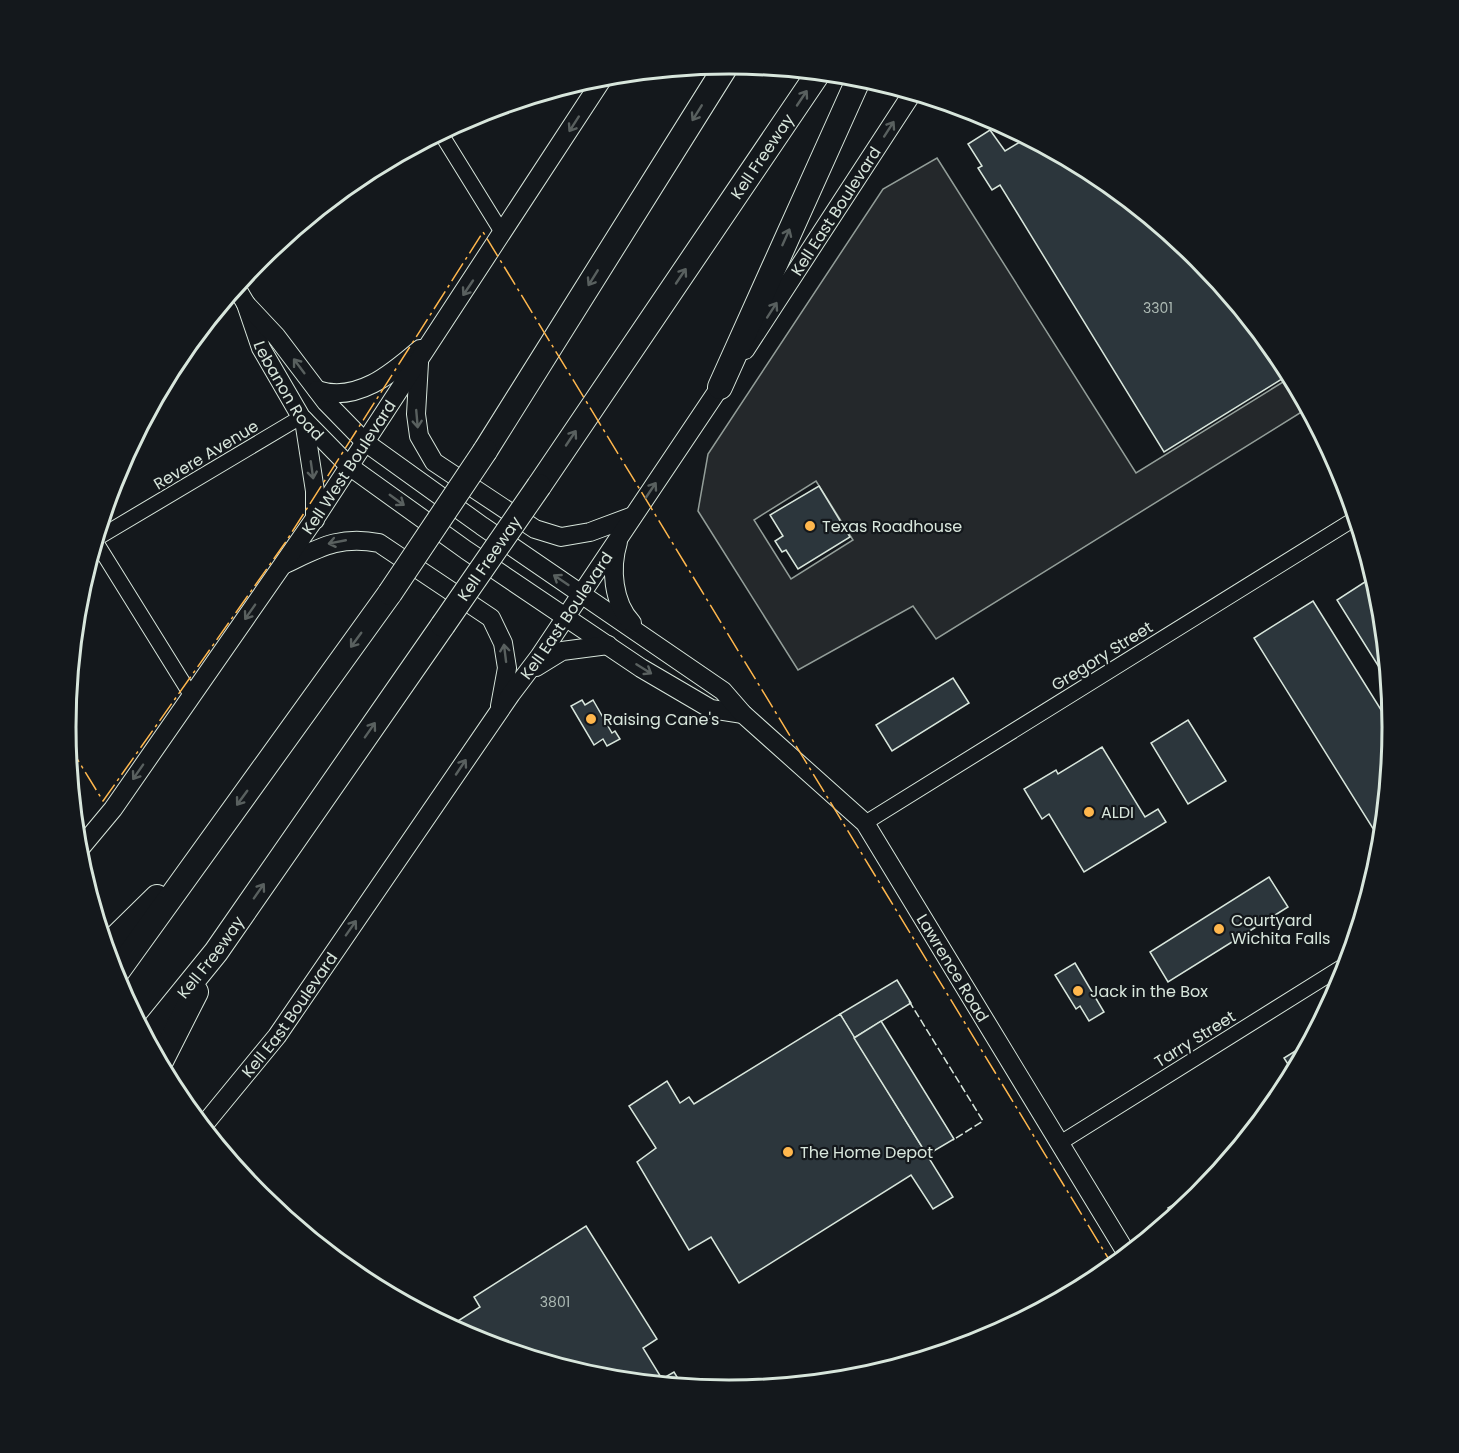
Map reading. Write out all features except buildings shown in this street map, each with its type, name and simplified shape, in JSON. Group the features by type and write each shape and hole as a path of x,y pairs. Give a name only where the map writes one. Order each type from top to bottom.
{"highway":[{"path":"122,965 390,592 485,451 721,74"},
{"name":"Kell Freeway","path":"152,1031 216,952 539,486 814,79"},
{"path":"720,387 856,86"},
{"path":"113,940 204,851"},
{"path":"165,1054 216,952"}],"main road":[{"name":"Kell West Boulevard","path":"87,840 113,809 315,520 597,87"},
{"name":"Kell East Boulevard","path":"208,1120 277,1036 566,617 909,99"},
{"name":"Lebanon Road","path":"241,294 261,348 303,418 349,466"},
{"name":"Lebanon Road","path":"246,304 276,336 317,390 365,442"},
{"path":"317,390 343,394 374,385 435,337"},
{"path":"419,361 416,414 419,436 434,462 535,529 561,537 590,532 633,516"},
{"path":"303,418 315,491 315,520"},
{"name":"Lawrence Road","path":"365,442 723,691 743,714 865,823 1123,1248"},
{"path":"349,466 608,645 711,709 743,714"},
{"path":"620,537 616,549 616,592 621,611 641,633"},
{"path":"283,565 329,543 357,538 379,543 491,618 503,643 507,668 499,711"},
{"path":"529,670 561,651 608,645"}],"street":[{"path":"445,139 503,234"},
{"name":"Revere Avenue","path":"105,535 303,418"},
{"name":"Gregory Street","path":"865,823 1350,522"},
{"path":"101,550 191,695"},
{"name":"Tarry Street","path":"1060,1143 1335,971"}],"shaded area":[{"path":"937,158 1136,473 1283,382 1301,412 936,639 913,606 798,670 698,511 708,454 883,189","holes":["816,481 853,540 791,579 754,520"]}],"fence":[{"path":"909,1001 983,1121 953,1140"}],"power":[{"path":"78,760 103,801 285,543 483,232 1108,1258"}],"place":[{"name":"Texas Roadhouse","path":"810,526"},
{"name":"Raising Cane's","path":"591,719"},
{"name":"ALDI","path":"1089,812"},
{"name":"Courtyard Wichita Falls","path":"1219,929"},
{"name":"Jack in the Box","path":"1078,991"},
{"name":"The Home Depot","path":"788,1152"}]}
